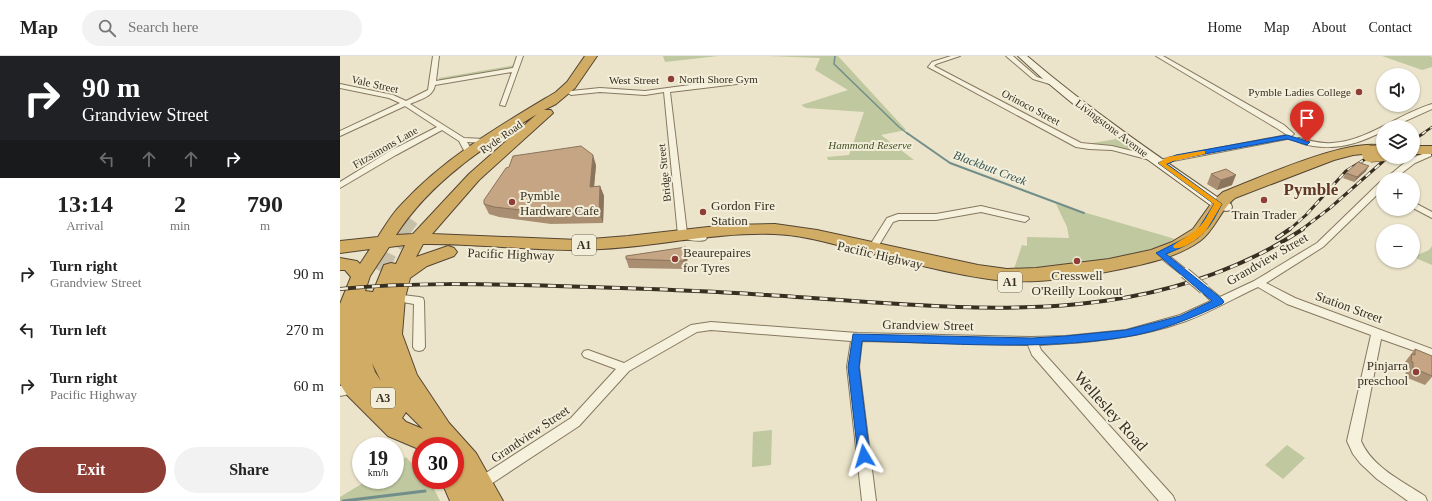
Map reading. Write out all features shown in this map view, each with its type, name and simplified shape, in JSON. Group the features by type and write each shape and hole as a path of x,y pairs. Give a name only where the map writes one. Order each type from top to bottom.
{"highway":[{"name":"Ryde Road","path":"566,95 591,56"},
{"name":"Ryde Road","path":"408,217 462,166 581,84 600,56"},
{"path":"429,437 396,351 392,334 395,298 392,260 408,217 435,179 465,146 484,141 566,95"},
{"path":"423,437 396,429 348,390 340,358 341,335 347,312 392,260 444,210 483,168 566,95"},
{"name":"Pacific Highway","path":"340,247 392,260 484,241 557,245 596,245 635,242 730,229 778,229 816,234 872,251 980,278 1019,282 1066,280 1133,269 1165,257 1189,254 1204,243 1211,235 1222,205 1229,195 1329,157 1354,151 1376,151"},
{"path":"408,217 396,226 400,228 420,225 444,210"},
{"path":"444,210 445,221 456,233 484,241"},
{"path":"340,241 373,231 408,217"},
{"name":"Pacific Highway","path":"340,256 392,260 448,252 576,254 732,235 774,235 872,251"},
{"path":"340,264 350,265 392,260 420,262 448,252"},
{"name":"A3","path":"392,260 366,300 360,326 359,347 363,370 375,389 428,437"},
{"name":"A3","path":"464,457 476,474 478,495"},
{"path":"464,486 478,495"}],"street":[{"path":"340,134 405,103 428,94 431,91 433,83 436,56"},
{"path":"503,105 520,56"},
{"name":"Orinoco Street","path":"957,56 934,62 931,67 1079,145 1112,148 1158,161"},
{"path":"1009,56 1035,78 1053,84"},
{"name":"Livingstone Avenue","path":"1022,56 1053,84 1158,161 1222,205"},
{"path":"1159,56 1281,127 1288,135"},
{"path":"433,83 516,69"},
{"name":"West Street","path":"581,84 584,88 645,93 745,81"},
{"name":"Vale Street","path":"340,86 391,96 405,103 442,127 465,146"},
{"name":"West Street","path":"566,95 600,90"},
{"name":"Bridge Street","path":"667,90 683,235"},
{"path":"1401,120 1432,106"},
{"name":"Fitzsimons Lane","path":"340,186 393,153 442,127"},
{"path":"1158,161 1288,135 1299,137 1299,140 1323,146 1345,144 1357,141 1376,132"},
{"path":"1398,172 1408,164"},
{"name":"Grandview Street","path":"478,495 584,415 625,368 691,330 704,326 857,337 1032,341 1066,340 1126,334 1183,318 1258,283 1320,245 1376,192"},
{"path":"872,251 890,220 898,217 936,217 981,209 1025,219"},
{"path":"1420,209 1432,215"},
{"path":"683,235 702,238"},
{"path":"1165,257 1219,302"},
{"name":"Station Street","path":"1258,283 1291,301 1432,353"},
{"path":"395,298 419,300 419,347"},
{"path":"1377,333 1354,441 1356,449 1372,466 1420,501"},
{"path":"857,337 853,367 869,501"},
{"name":"Wellesley Road","path":"1032,341 1036,352 1168,501"},
{"path":"588,354 625,368"}],"green space":[{"path":"663,56 718,56 665,62"},
{"name":"Hammond Reserve","path":"768,56 838,56 906,130 881,135 914,160 828,160 827,157 849,155 864,112 806,108 801,105 848,90 815,70 820,58"},
{"path":"1382,56 1432,57 1432,67 1422,70 1420,68"},
{"path":"516,65 515,68 439,81 439,78"},
{"path":"1116,139 1135,151 1110,145 1087,144"},
{"path":"1056,204 1175,239 1140,253 1119,258 1074,265 1014,269 1022,245 1027,246 1027,237 1069,238 1067,227"},
{"path":"1432,246 1432,265 1420,260 1420,254 1429,250"},
{"path":"772,430 771,465 752,467 753,432"},
{"path":"1287,445 1305,458 1283,479 1265,465"},
{"path":"406,457 412,463 412,489 434,489 440,501 340,501 340,497 353,489 404,489 404,458"}],"building":[{"path":"581,146 593,155 590,187 600,186 599,213 547,213 494,207 484,204 484,200 506,168 509,167 513,156"},
{"path":"1358,162 1369,166 1357,177 1346,173"},
{"path":"1226,169 1236,175 1221,180 1211,174"},
{"path":"686,247 684,261 626,259 626,256"},
{"path":"1415,349 1432,356 1432,376 1413,368 1413,362 1411,361 1412,354 1415,355"}],"waterway":[{"name":"Blackbutt Creek","path":"835,56 834,64 908,134"},
{"name":"Blackbutt Creek","path":"907,133 950,163 1084,213"},
{"path":"343,501 425,491"}],"tunnel":[{"path":"403,230 411,219"},
{"path":"378,270 387,252 404,229"}],"railway":[{"path":"1422,134 1432,127"},
{"path":"1420,136 1424,133"},
{"path":"1289,230 1306,215 1346,171 1376,152"},
{"path":"1301,230 1330,208 1380,164"},
{"path":"1277,238 1290,229"},
{"path":"340,289 421,284 529,285 714,292 906,305 1042,307 1110,300 1176,286 1240,263 1303,229"}],"slow traffic":[{"path":"1177,246 1196,236 1203,229 1218,204 1161,163 1171,159 1202,153"}],"place":[{"name":"North Shore Gym","path":"671,79"},
{"name":"Pymble Ladies College","path":"1359,92"},
{"name":"Train Trader","path":"1264,200"},
{"name":"Pymble Hardware Cafe","path":"512,202"},
{"name":"Gordon Fire Station","path":"703,212"},
{"name":"Beaurepaires for Tyres","path":"675,259"},
{"name":"Cresswell O'Reilly Lookout","path":"1077,261"},
{"name":"Pinjarra preschool","path":"1416,372"}],"district":[{"name":"Pymble","path":"1311,189"}],"route":[{"path":"864,456 853,367 857,337 1032,341 1066,340 1126,334 1183,318 1219,302 1160,253 1180,245 1196,236 1203,229 1218,204 1161,163 1171,159 1287,137 1293,140 1307,142"}]}
